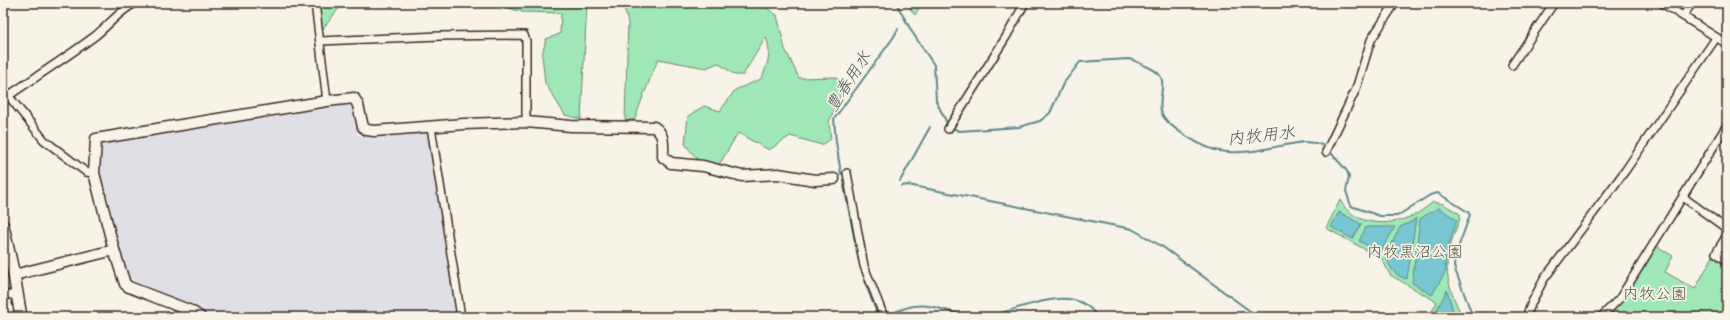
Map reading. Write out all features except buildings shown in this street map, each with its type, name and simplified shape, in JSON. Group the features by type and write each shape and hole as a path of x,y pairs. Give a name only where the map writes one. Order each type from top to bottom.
{"main road":[{"path":"3,226 14,275 21,317"}],"street":[{"path":"8,96 103,30 112,19 135,3"},
{"path":"315,3 327,101"},
{"path":"948,129 1009,33 1025,3"},
{"path":"1326,152 1356,89 1371,40 1395,3"},
{"path":"1512,65 1554,3"},
{"path":"1662,3 1727,44"},
{"path":"1683,16 1692,3"},
{"path":"320,41 440,36 524,35 526,41 526,122"},
{"path":"1526,317 1544,279 1624,171 1716,38"},
{"path":"3,90 47,142 86,172 94,173"},
{"path":"200,317 191,311 129,287 122,278 94,173 96,139 327,101 354,98 358,105 362,127 367,130 374,131 464,124 526,122 571,126 654,127 660,131 663,137 663,157 671,163 702,166 742,176 778,174 815,180 834,179 847,176 864,266 884,317"},
{"path":"1601,317 1620,298 1727,125"},
{"path":"431,127 461,317"},
{"path":"1683,197 1727,229"},
{"path":"1727,235 1716,253 1727,261"},
{"path":"14,275 114,250"},
{"path":"3,294 18,296"}],"shaded area":[{"path":"350,103 354,106 358,135 360,136 426,132 429,134 457,317 211,317 201,309 136,282 129,277 119,245 117,243 98,173 101,143"},
{"path":"1065,311 1073,317 1036,317 1045,315"}],"green space":[{"path":"315,3 343,3 319,34"},
{"path":"459,3 587,3 581,119 565,115 545,83 542,55 546,39 560,34 561,13 521,12 503,6"},
{"path":"623,3 759,3 777,15 785,49 799,78 835,77 845,84 829,122 831,139 822,145 790,136 769,150 738,133 716,170 697,159 685,144 688,116 704,106 720,111 735,90 761,79 766,68 769,53 766,37 743,75 735,75 718,63 706,68 658,59 635,119 625,121 628,23"},
{"path":"906,3 922,3 915,15"},
{"name":"内牧黒沼公園","path":"1340,200 1346,209 1354,215 1372,222 1382,223 1403,220 1418,213 1433,202 1443,204 1460,214 1460,219 1453,236 1447,261 1447,273 1452,293 1463,317 1429,317 1437,302 1390,275 1382,259 1326,228"},
{"name":"内牧公園","path":"1655,245 1673,256 1665,272 1695,289 1713,256 1727,267 1727,317 1607,317 1624,297"}],"water":[{"path":"1439,208 1457,220 1446,253 1446,271 1432,295 1412,283 1420,219"},
{"path":"1339,212 1361,224 1353,239 1331,227"},
{"path":"1416,218 1407,279 1399,276 1393,271 1386,256 1400,227"},
{"path":"1366,227 1395,227 1380,253 1359,241"},
{"path":"1447,290 1455,317 1433,317"}],"waterway":[{"name":"内牧用水","path":"896,3 912,32 934,65 936,101 947,123"},
{"name":"豊春用水","path":"841,174 834,119 898,29"},
{"name":"内牧用水","path":"953,128 959,131 1019,127 1040,121 1050,113 1063,84 1080,62 1128,59 1136,61 1156,71 1162,80 1160,104 1164,117 1177,130 1205,146 1220,151 1241,152 1262,150 1304,142 1322,145"},
{"path":"900,181 930,127"},
{"name":"内牧用水","path":"1331,153 1347,171 1349,177 1346,191 1351,206 1380,216 1397,216 1430,195 1438,193 1468,212 1470,215 1455,256 1454,267 1473,317"},
{"path":"901,186 908,185 1132,229 1163,247 1258,317"},
{"name":"豊春用水","path":"844,186 859,262"},
{"name":"豊春用水","path":"864,280 878,316"},
{"name":"豊春用水","path":"888,315 907,307 930,306 977,317 1057,299 1073,300 1086,305 1097,317"}]}
